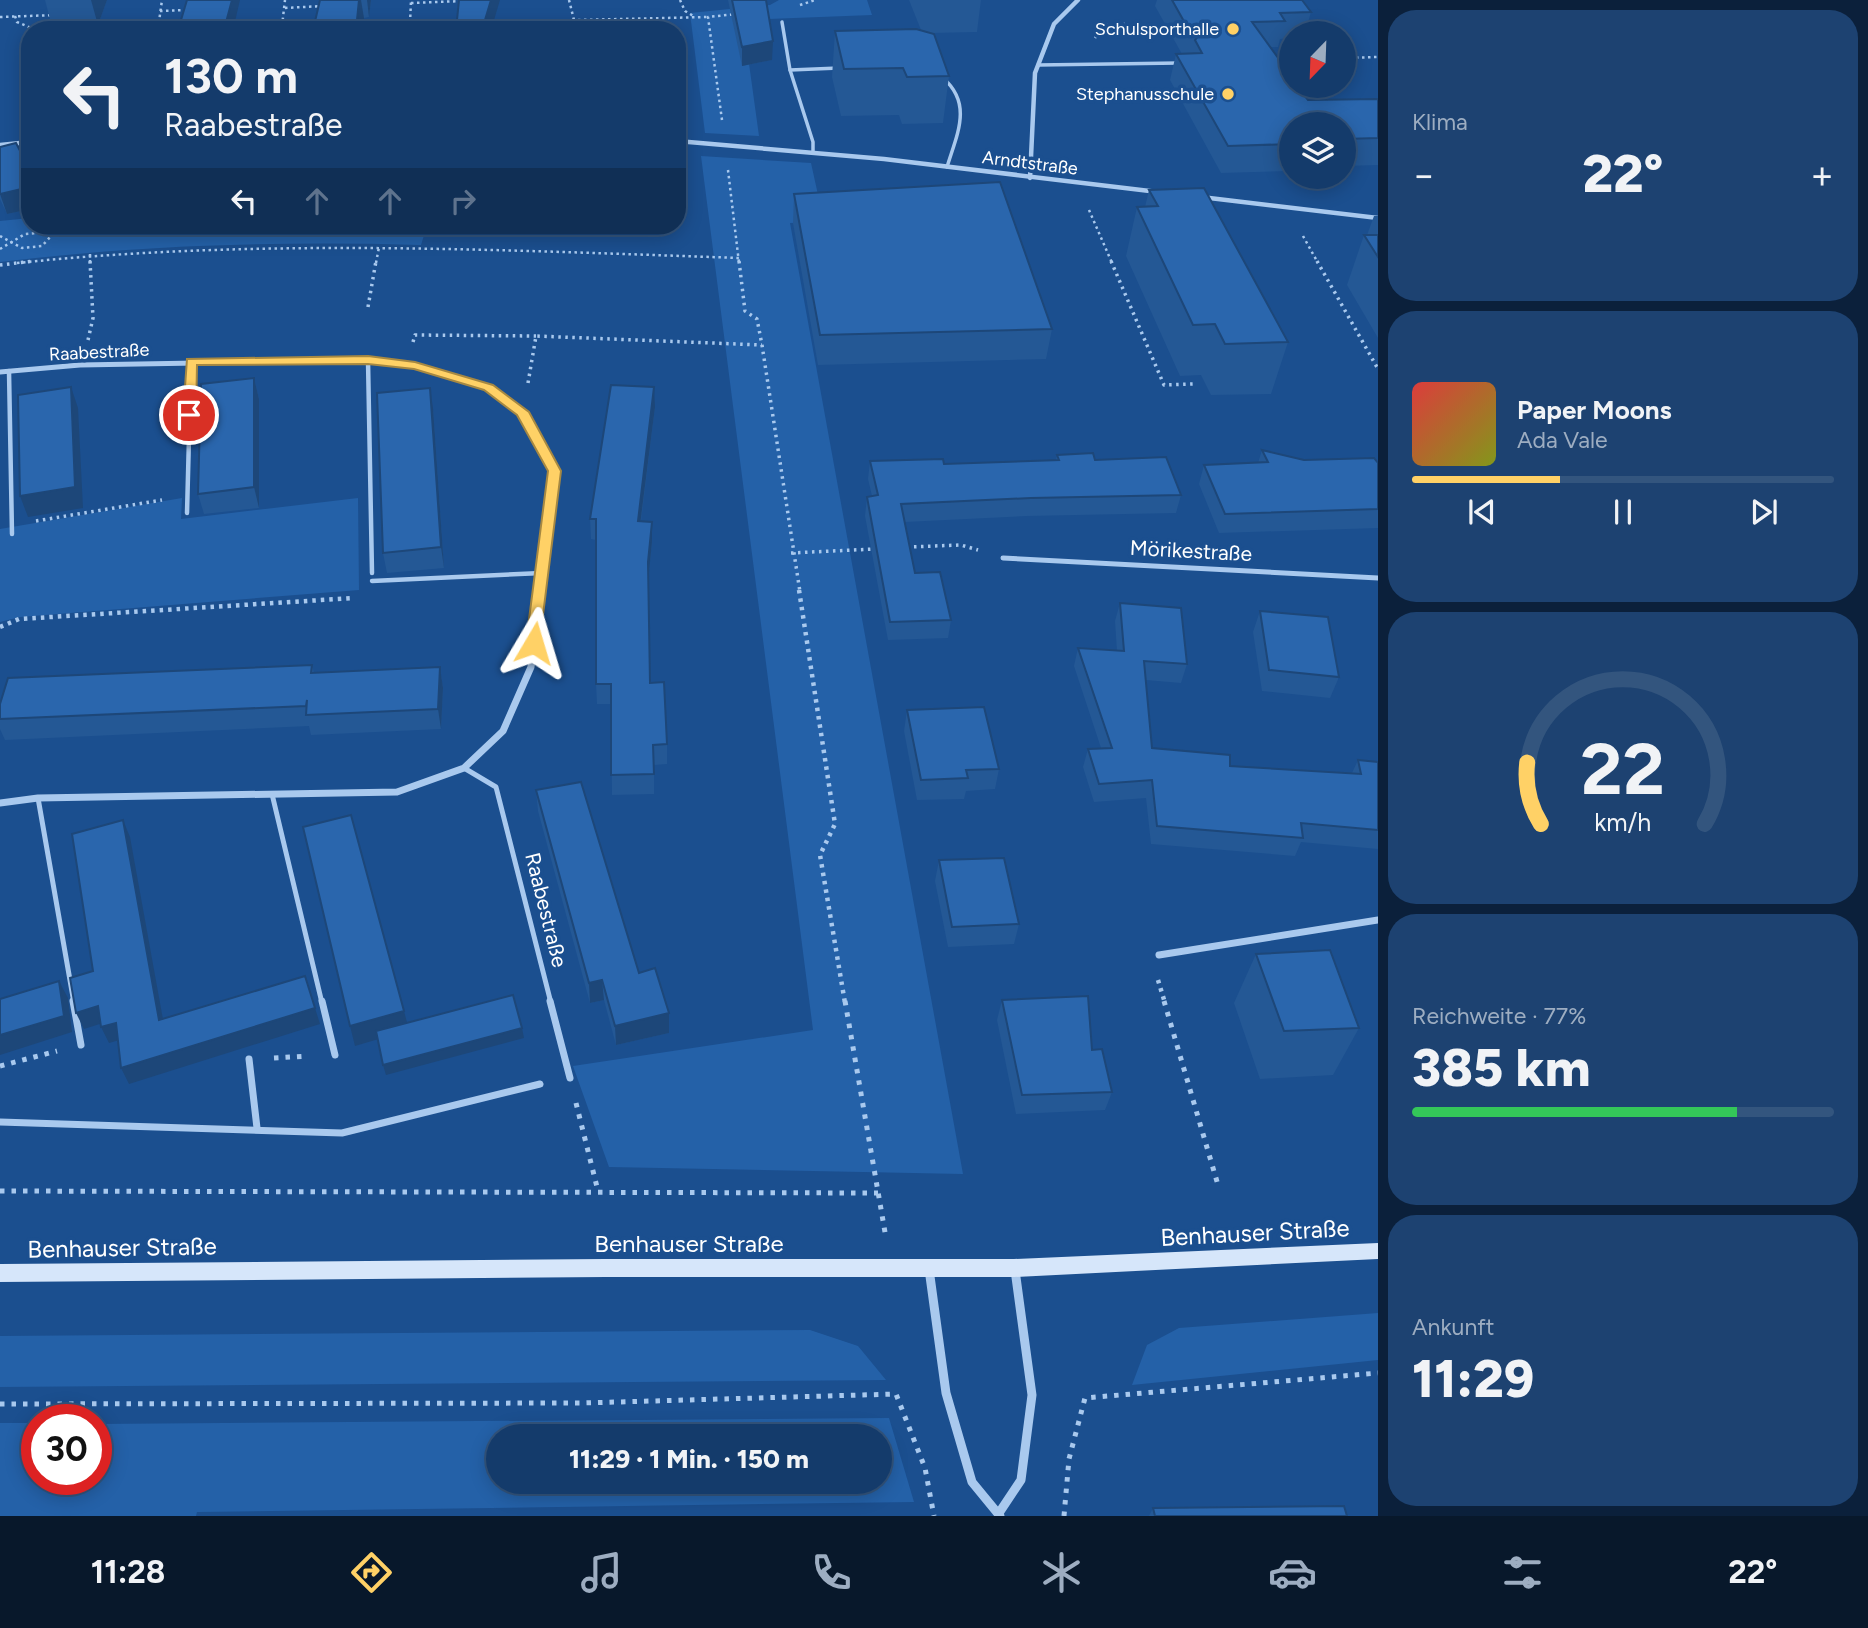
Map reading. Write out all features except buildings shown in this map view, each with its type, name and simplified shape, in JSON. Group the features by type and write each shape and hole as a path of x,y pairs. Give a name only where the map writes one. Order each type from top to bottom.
{"main road":[{"name":"Benhauser Straße","path":"0,1273 1014,1268 1378,1251"}],"street":[{"path":"1030,178 1038,65 1054,24 1078,0"},
{"name":"Arndtstraße","path":"686,142 813,152 1164,193"},
{"path":"0,145 21,143"},
{"path":"1190,196 1378,218"},
{"name":"Raabestraße","path":"0,372 80,365 191,362 368,360 403,364 489,388 523,412 554,471 531,667 503,731 464,768 397,792 38,798 0,803"},
{"name":"Mörikestraße","path":"1003,558 1378,578"},
{"path":"1158,955 1378,920"},
{"path":"929,1269 946,1393 972,1482 1000,1515 1021,1480 1032,1395 1014,1268"}],"lane":[{"path":"782,22 790,70 813,142 813,152"},
{"path":"1038,65 1190,62"},
{"path":"790,70 845,68"},
{"path":"931,76 943,78 958,88 964,107 947,167"},
{"path":"368,360 372,573"},
{"path":"187,513 191,362"},
{"path":"9,371 12,534"},
{"path":"372,581 542,573"},
{"name":"Raabestraße","path":"464,768 496,787 570,1078"},
{"path":"272,794 335,1055"},
{"path":"38,798 81,1045"},
{"path":"249,1059 257,1128"},
{"path":"0,1122 257,1128 342,1133 540,1084"}],"path":[{"path":"159,21 162,0"},
{"path":"283,21 285,0"},
{"path":"569,0 574,20"},
{"path":"680,0 685,11 697,18"},
{"path":"790,6 815,0"},
{"path":"410,21 411,1 463,1"},
{"path":"285,8 328,6"},
{"path":"160,11 195,10"},
{"path":"526,21 697,18 745,13"},
{"path":"0,17 58,15"},
{"path":"15,16 21,23"},
{"path":"708,17 745,310 757,319 762,345 791,553 835,824 820,855 891,1269"},
{"path":"1356,58 1378,57"},
{"path":"1266,60 1279,60"},
{"path":"1086,205 1164,385 1193,384"},
{"path":"1301,233 1378,369"},
{"path":"0,249 24,235"},
{"path":"0,236 22,248 42,246 51,235"},
{"path":"0,265 90,254 262,246 740,258"},
{"path":"368,307 379,247"},
{"path":"80,365 93,318 90,254"},
{"path":"403,364 415,335 536,336 762,345"},
{"path":"533,391 527,386 536,336"},
{"path":"12,526 187,496"},
{"path":"896,548 961,545 1003,558"},
{"path":"791,553 883,548"},
{"path":"0,627 19,619 357,597"},
{"path":"1158,955 1157,986 1218,1185"},
{"path":"0,1066 81,1045"},
{"path":"249,1059 335,1055"},
{"path":"570,1078 598,1191"},
{"path":"0,1191 364,1196 598,1191 878,1193"},
{"path":"1064,1516 1069,1459 1085,1398 1378,1373"},
{"path":"0,1404 582,1403 896,1394 925,1468 934,1516"}],"shaded area":[{"path":"779,0 867,0 872,15 743,20 759,136 705,133 690,13 770,5"},
{"path":"701,156 811,163 824,222 790,223 963,1174 609,1167 573,1066 813,1030"},
{"path":"21,219 21,235 424,235 421,245 210,246 0,262 0,221"},
{"path":"182,498 181,519 358,498 359,590 20,617 0,622 0,529"},
{"path":"1378,1313 1378,1360 1132,1385 1147,1345 1179,1328"},
{"path":"810,1330 858,1346 886,1380 0,1387 0,1336"},
{"path":"889,1418 891,1424 486,1424 486,1494 892,1494 892,1428 914,1502 197,1512 196,1516 0,1516 0,1423 21,1423 21,1495 112,1495 112,1424"}],"place":[{"name":"Schulsporthalle","path":"1233,29"},
{"name":"Stephanusschule","path":"1228,94"}],"route":[{"path":"189,415 191,362 368,360 415,366 489,388 523,412 554,471 534,643"}]}
